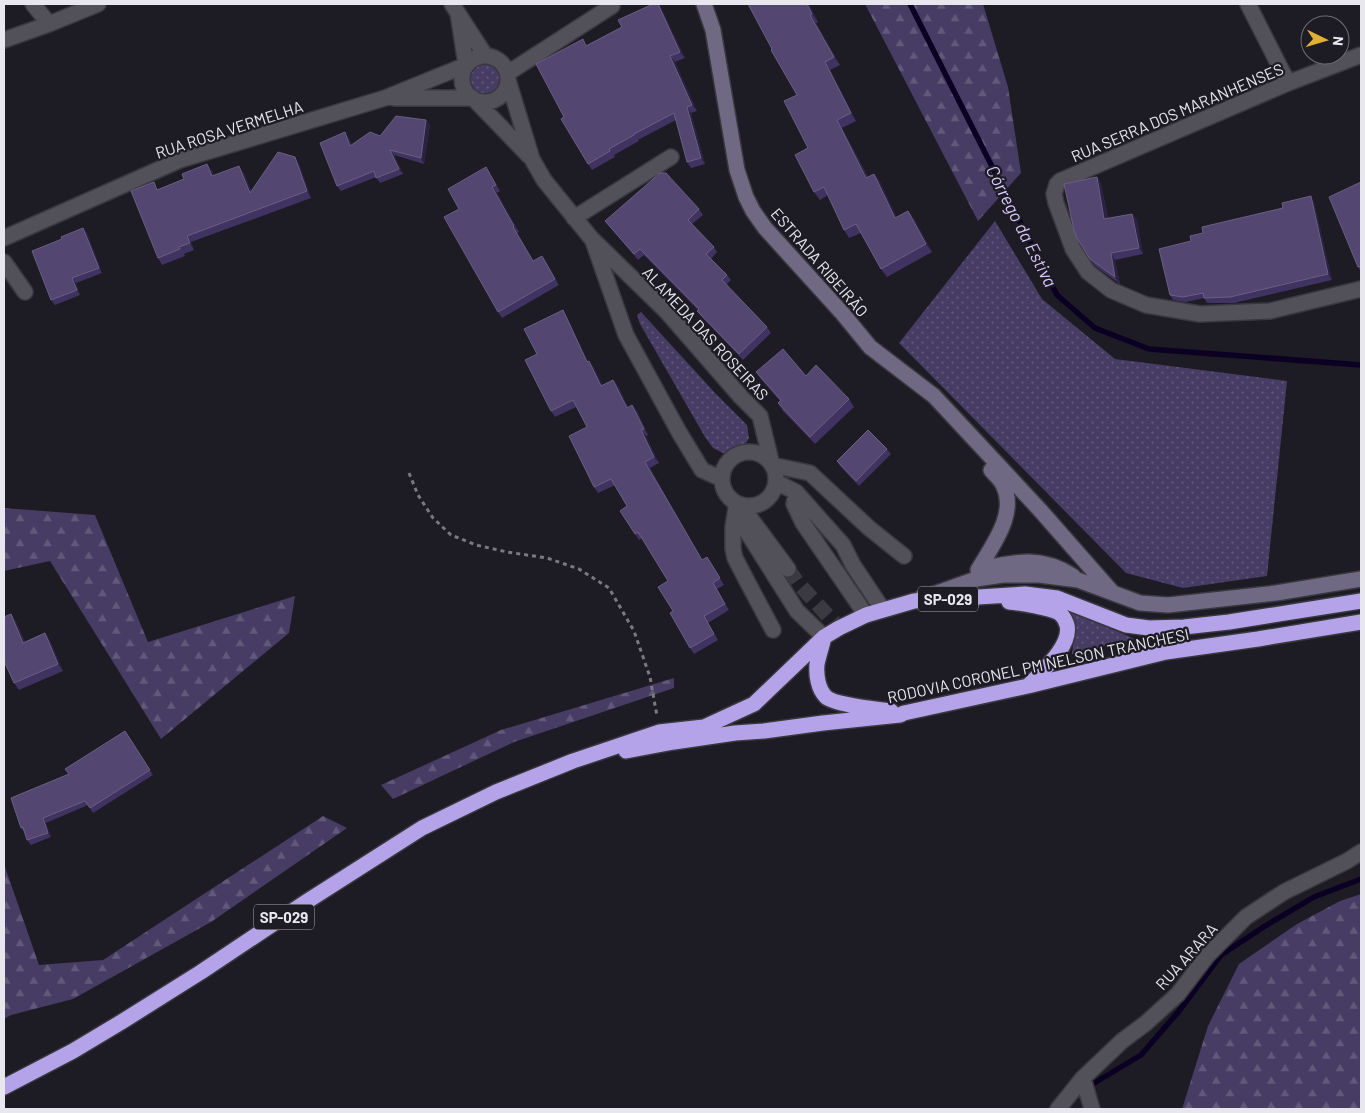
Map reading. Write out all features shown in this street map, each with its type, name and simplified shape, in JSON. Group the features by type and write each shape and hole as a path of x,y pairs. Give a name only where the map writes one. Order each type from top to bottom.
{"highway":[{"name":"RODOVIA CORONEL PM NELSON TRANCHESI","path":"4,1087 73,1051 123,1021 422,828 496,792 573,761 659,732 704,726 754,704 824,638 839,628 866,616 921,598 1025,594 1057,598 1126,624 1149,628 1184,627 1229,622 1361,601"},
{"name":"SP-029","path":"974,597 1041,608 1058,612 1065,618 1068,629 1065,643 1028,686"},
{"name":"RODOVIA CORONEL PM NELSON TRANCHESI","path":"573,761 726,734 900,716 904,713 1028,686 1166,652 1361,622"},
{"name":"SP-029","path":"824,638 817,665 817,679 827,698 853,705 904,713"}],"street":[{"path":"33,4 50,24"},
{"path":"4,40 50,24 98,4"},
{"name":"ESTRADA RIBEIRÃO","path":"704,4 713,30 741,186 765,228 843,314 870,347 934,396 1040,510 1112,592"},
{"path":"1248,4 1288,83"},
{"path":"508,77 612,6"},
{"path":"455,9 486,55"},
{"path":"455,9 466,65"},
{"path":"486,55 499,60 504,65 508,77 506,88 502,95 496,100 488,102 480,102 467,93 462,79 466,65 478,57 486,55"},
{"name":"RUA SERRA DOS MARANHENSES","path":"1361,55 1288,83 1063,180 1057,184 1054,194 1074,250 1088,272 1111,290 1146,305 1200,314 1270,310 1361,289"},
{"name":"RUA ROSA VERMELHA","path":"4,238 180,160 385,98 466,65"},
{"name":"ALAMEDA DAS ROSEIRAS","path":"508,77 532,159 544,180 592,238 667,312 760,416 772,465"},
{"name":"RUA ROSA VERMELHA","path":"385,98 473,98"},
{"name":"ALAMEDA DAS ROSEIRAS","path":"473,98 532,159"},
{"path":"574,218 670,157"},
{"name":"ALAMEDA DAS ROSEIRAS","path":"592,238 626,335 702,470 722,479"},
{"path":"4,262 25,292"},
{"name":"ESTRADA RIBEIRÃO","path":"934,396 1003,485 1007,495 1008,506 1005,523 978,570"},
{"path":"742,452 759,453 772,465 776,473 774,491 761,503 743,506 728,496 723,488 723,470 727,462 742,452"},
{"path":"772,465 810,473 869,528 904,556"},
{"path":"776,482 796,492 843,545 853,565 883,610"},
{"path":"796,492 794,504 803,523 866,616"},
{"path":"736,507 748,515 788,569"},
{"path":"736,507 732,549 773,630"},
{"path":"736,507 737,516 797,611 824,638"},
{"name":"SP-029","path":"921,598 978,570 1007,563 1032,561 1054,566 1078,580"},
{"name":"SP-029","path":"921,598 976,580 1003,575 1039,575 1078,580 1140,603 1168,606 1276,593 1361,579"},
{"name":"RUA ARARA","path":"1058,1109 1083,1078 1122,1041 1146,1023 1178,994 1207,956 1246,917 1284,892 1347,861 1361,852"},
{"path":"1083,1078 1092,1109"}],"path":[{"path":"409,473 418,495 433,518 451,535 476,545 547,558 579,569 609,588 634,631 650,677 659,732"}],"green space":[{"path":"865,4 983,4 1008,87 1021,173 978,221"},
{"path":"485,63 497,68 502,80 497,92 485,97 473,92 468,80 473,68"},
{"path":"995,221 1042,299 1115,359 1287,381 1267,576 1183,588 1126,573 899,343"},
{"path":"641,312 747,425 749,438 743,448 734,453 723,453 713,448 640,324 637,315"},
{"path":"4,508 95,515 148,642 295,596 289,633 161,739 50,561 4,571"},
{"path":"1069,611 1135,639 1072,654 1075,626"},
{"path":"674,678 674,688 514,742 393,799 381,785 501,730"},
{"path":"323,816 347,828 211,922 73,999 11,1015 4,1019 4,864 39,965 103,960"},
{"path":"1361,894 1361,1109 1182,1109 1208,1026 1239,964 1297,924 1340,901"}],"building":[{"path":"653,4 658,4 680,52 670,56 692,105 687,107 701,158 687,162 674,113 634,134 588,164 561,119 564,117 536,64 583,39 586,46 622,27 618,20"},
{"path":"748,4 807,4 812,14 810,15 834,57 825,62 851,113 837,120 866,178 874,174 895,218 908,211 926,244 881,269 856,224 844,230 824,187 814,192 795,155 808,148 784,101 797,95 771,50"},
{"path":"396,116 426,120 421,158 390,150 399,169 376,178 374,171 337,186 320,143 345,132 350,146 370,132 380,136"},
{"path":"278,152 295,157 307,191 187,236 190,243 158,258 131,191 154,182 157,190 184,179 182,174 207,164 212,176 239,166 250,193"},
{"path":"486,167 496,185 492,187 533,261 542,256 555,279 498,312 444,217 459,209 448,189"},
{"path":"660,173 666,173 699,209 688,220 714,247 706,254 727,275 722,280 767,327 739,354 697,311 699,309 640,249 634,254 605,221"},
{"path":"1097,177 1104,219 1132,214 1139,248 1111,253 1115,277 1090,259 1077,238 1064,184"},
{"path":"1361,182 1361,266 1358,267 1329,197"},
{"path":"1311,196 1328,274 1230,297 1204,298 1203,293 1183,297 1170,295 1159,249 1191,241 1190,236 1203,233 1202,227 1283,208 1282,203"},
{"path":"83,228 99,268 72,278 77,290 51,300 32,251"},
{"path":"563,310 587,362 589,361 601,386 613,380 627,408 632,405 644,429 641,430 654,457 645,462 702,560 707,557 720,578 713,583 725,604 704,616 714,634 690,648 670,613 673,611 658,587 668,581 638,532 635,534 620,511 627,506 611,479 594,487 569,436 587,427 573,400 551,411 525,360 537,354 524,329"},
{"path":"783,349 806,376 816,365 849,399 810,437 778,403 781,400 756,372"},
{"path":"868,430 887,449 856,481 837,461"},
{"path":"11,614 23,643 45,633 58,664 14,683 4,661 4,617"},
{"path":"125,731 150,770 90,808 85,801 43,818 48,833 27,840 11,798 69,774 65,769"}],"waterway":[{"name":"Córrego da Estiva","path":"910,4 1057,295 1095,328 1149,349 1361,365"},
{"path":"1091,1085 1141,1055 1179,1011 1221,955 1314,897 1361,879"}],"tunnel":[{"path":"788,569 797,582 839,628"}]}
